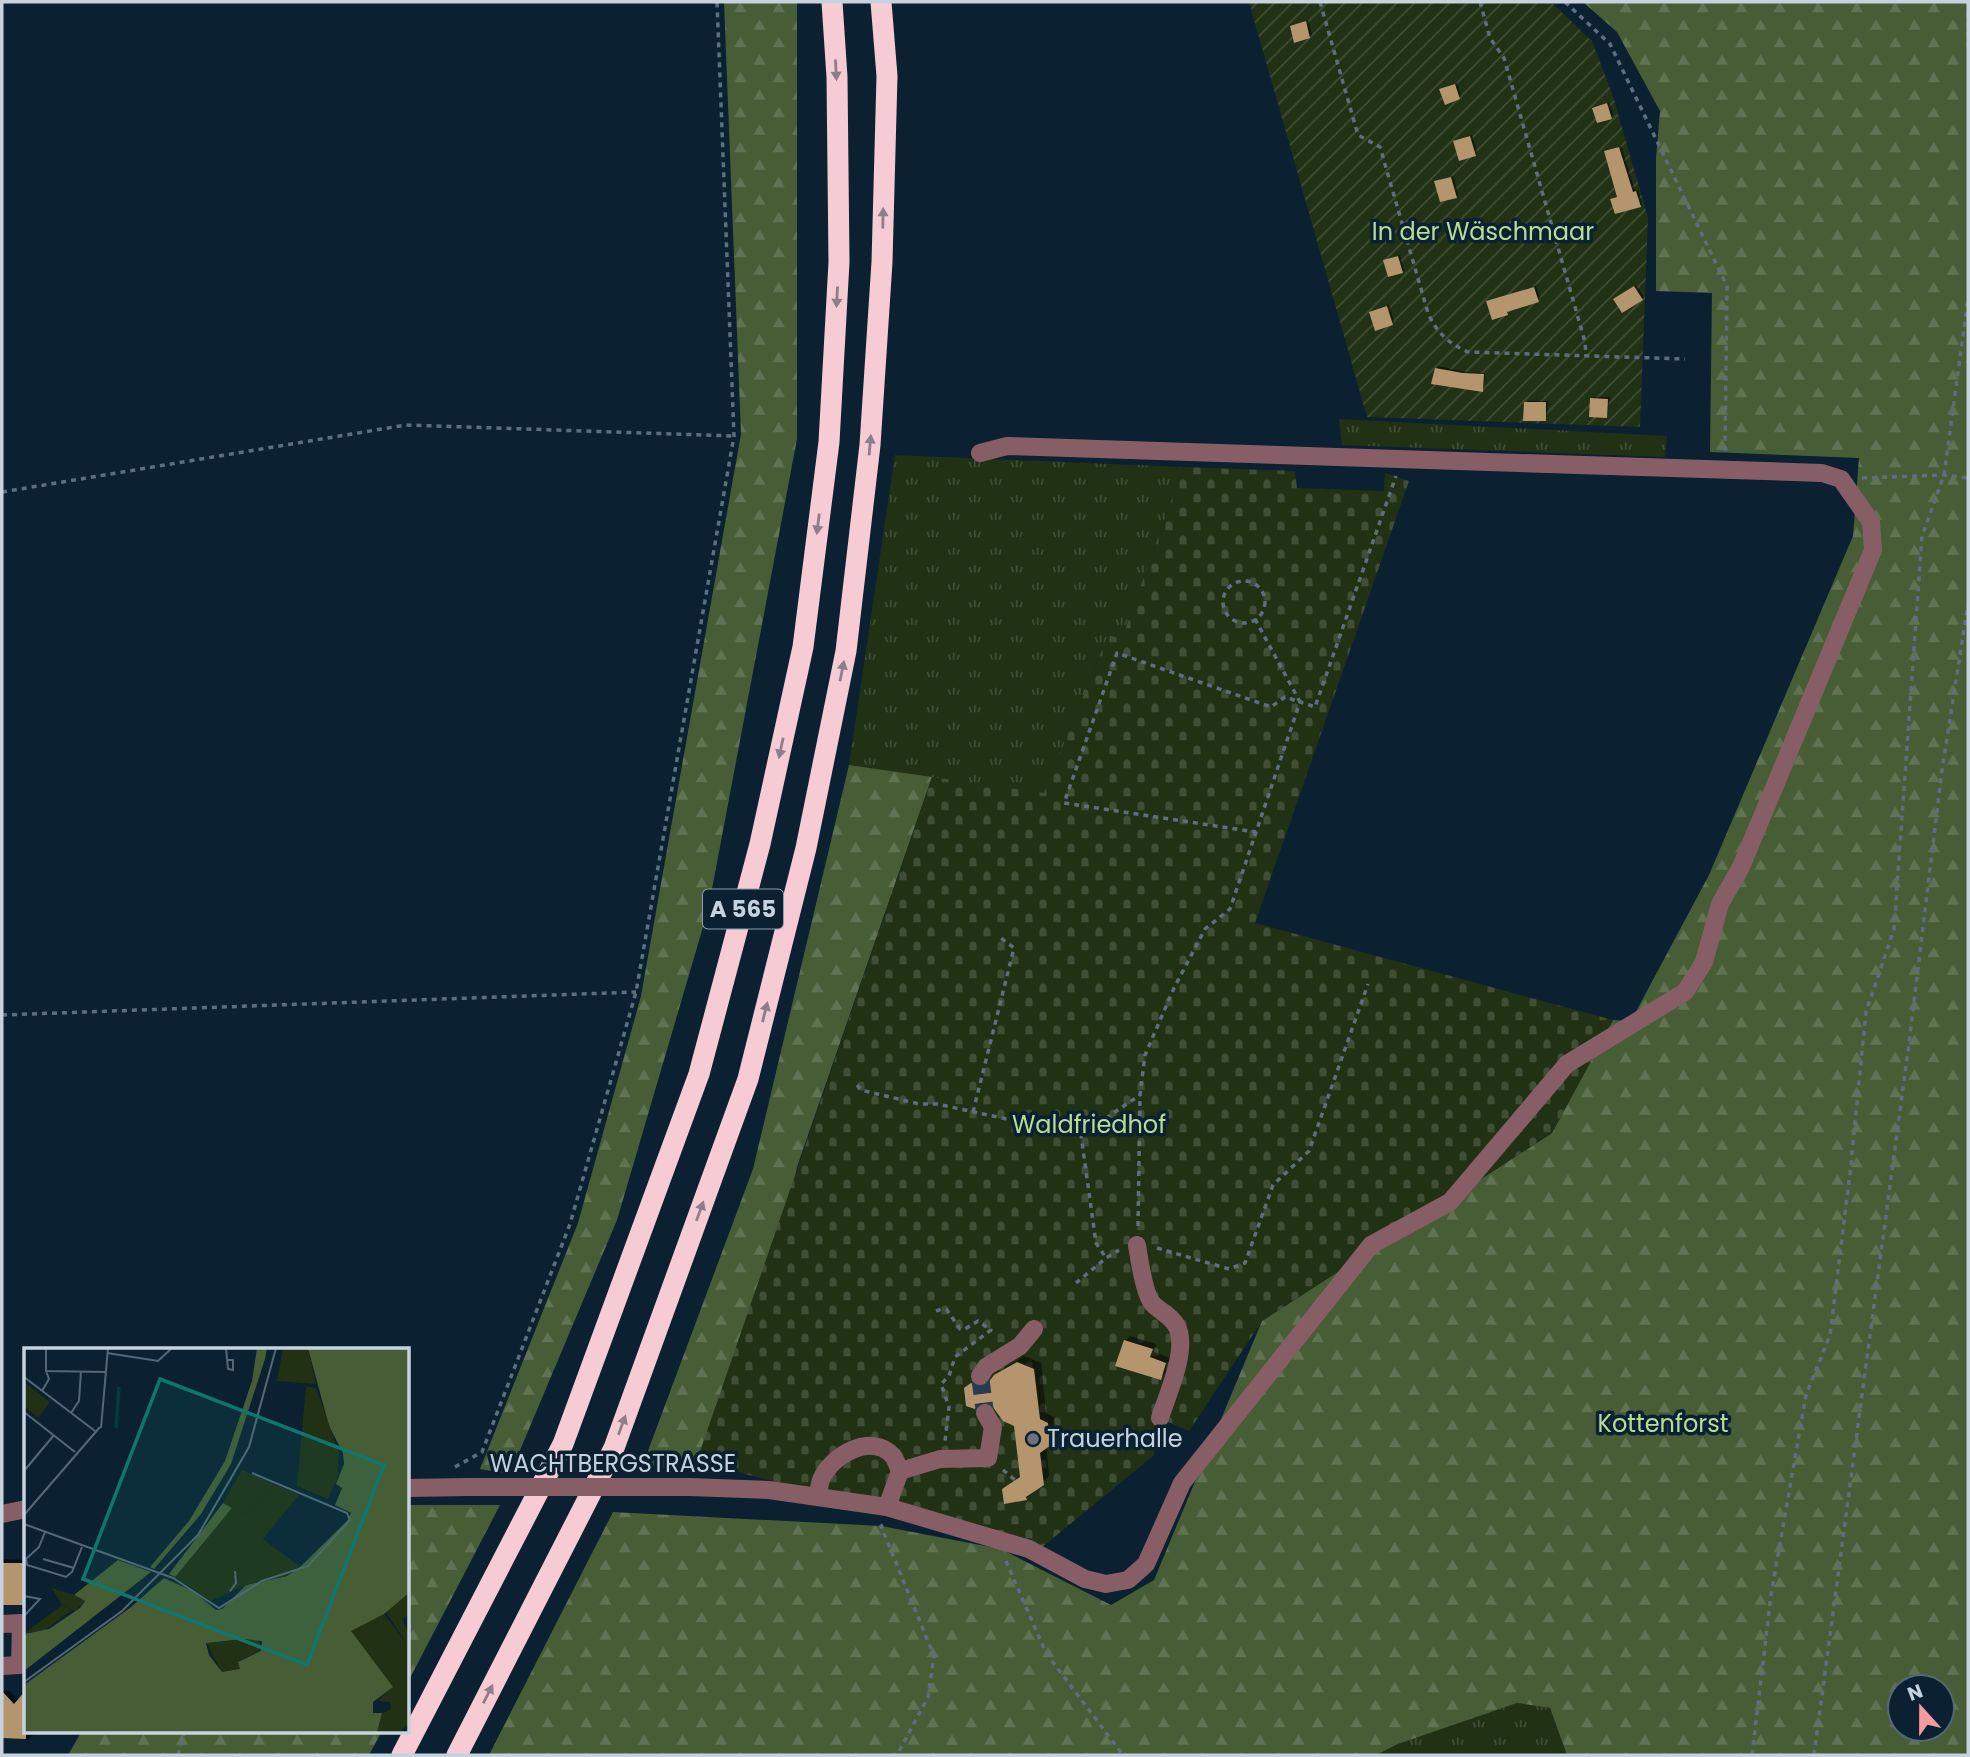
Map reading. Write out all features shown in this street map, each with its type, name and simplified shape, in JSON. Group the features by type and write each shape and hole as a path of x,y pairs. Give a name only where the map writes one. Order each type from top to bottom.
{"highway":[{"name":"A 565","path":"402,1755 564,1444 699,1074 760,844 803,647 829,442 839,262 837,77 832,2"},
{"name":"A 565","path":"457,1755 614,1448 748,1079 806,848 846,651 870,445 882,262 887,76 881,2"}],"street":[{"path":"980,453 1007,446 1725,469 1822,473 1841,479"},
{"name":"WACHTBERGSTRASSE","path":"410,1488 691,1487 769,1490 818,1496 887,1507 1029,1549 1085,1579 1106,1584 1128,1580 1146,1564 1182,1483 1371,1245 1450,1202 1567,1063 1685,992 1704,962 1720,904 1741,867 1873,550 1871,522 1841,479"},
{"path":"1138,1245 1147,1294 1152,1302 1174,1321 1180,1341 1179,1359 1160,1418"},
{"path":"980,1376 986,1367 1020,1346 1034,1329"},
{"path":"900,1471 940,1459 988,1458 993,1427 985,1413"},
{"path":"818,1496 822,1478 833,1464 848,1452 866,1445 881,1448 894,1456 900,1471 887,1507"},
{"path":"2,1514 24,1509"},
{"path":"2,1624 21,1623 20,1665 2,1666"}],"path":[{"path":"435,1488 440,1476 482,1452 570,1224 636,992 734,436 717,2"},
{"path":"1320,2 1358,135 1380,147 1427,313 1439,332 1457,347 1468,352 1685,359"},
{"path":"1480,2 1490,38 1504,58 1586,357"},
{"path":"1565,2 1610,44 1727,286 1725,469"},
{"path":"1968,2 1968,48"},
{"path":"1752,1755 1771,1595 1806,1395 1830,1335 1866,1012 1894,929 1922,536 1944,475 1968,299"},
{"path":"2,492 406,425 734,436"},
{"path":"1256,832 1064,803 1117,653 1270,706 1285,697 1315,707 1401,458"},
{"path":"1841,479 1944,475 1968,478"},
{"path":"1246,580 1261,590 1264,605 1255,619 1241,623 1228,615 1222,601 1229,586 1237,581 1246,580"},
{"path":"1814,1755 1909,1044 1942,770 1968,604"},
{"path":"1138,1245 1140,1095 1145,1055 1174,988 1205,929 1230,909 1300,702 1255,619"},
{"path":"973,1112 1014,948 998,936"},
{"path":"1076,1283 1106,1258 1125,1247 1138,1245 1151,1246 1229,1269 1245,1263 1273,1185 1309,1151 1368,984"},
{"path":"2,1015 636,992"},
{"path":"857,1085 861,1090 919,1104 937,1104 1081,1135 1140,1095"},
{"path":"1081,1135 1096,1243 1106,1258"},
{"path":"936,1311 947,1310 960,1329 978,1321 990,1330 955,1357 949,1376 941,1384 949,1407 940,1459"},
{"path":"897,1755 928,1697 934,1656 881,1526 918,1517"},
{"path":"986,1536 1001,1549 1046,1653 1124,1755"},
{"path":"178,1755 185,1732"}],"green space":[{"path":"724,2 797,2 797,439 708,910 617,1220 510,1474 480,1469 578,1223 641,996 741,434"},
{"name":"In der Wäschmaar","path":"1249,2 1551,2 1592,41 1613,96 1648,218 1640,427 1367,417"},
{"name":"Kottenforst","path":"1583,2 1968,2 1968,1755 1567,1755 1550,1708 1517,1703 1398,1744 1376,1755 489,1755 613,1512 881,1526 1001,1549 1111,1605 1154,1580 1262,1321 1552,1133 1613,1020 1631,1021 1709,875 1853,536 1859,458 1710,452 1712,293 1656,291 1656,158 1660,111 1617,32"},
{"path":"1339,419 1667,436 1665,457 1342,445"},
{"path":"895,455 1183,467 1122,640 1108,635 1044,794 849,765"},
{"name":"Waldfriedhof","path":"1183,467 1295,471 1297,488 1384,491 1385,473 1409,481 1255,923 1613,1020 1552,1133 1262,1321 1189,1431 1166,1421 1153,1456 1041,1548 737,1472 694,1469 932,777 1044,793 1108,635 1122,639"},
{"path":"849,765 932,777 797,1167 737,1472 642,1467 753,1169"},
{"path":"410,1505 500,1505 410,1678"},
{"path":"1517,1703 1550,1708 1567,1755 1376,1755 1398,1744"},
{"path":"81,1732 381,1732 369,1755 68,1755"}],"building":[{"path":"1306,21 1310,38 1294,43 1290,26"},
{"path":"1455,84 1460,99 1445,105 1439,89"},
{"path":"1607,103 1612,119 1597,123 1592,108"},
{"path":"1470,136 1476,156 1459,161 1453,141"},
{"path":"1619,147 1633,192 1636,191 1641,207 1615,214 1610,199 1617,197 1604,151"},
{"path":"1451,177 1457,198 1440,202 1434,181"},
{"path":"1398,256 1403,273 1388,277 1383,260"},
{"path":"1634,286 1643,300 1622,313 1613,299"},
{"path":"1534,287 1539,302 1507,312 1508,315 1492,320 1486,301"},
{"path":"1387,306 1393,325 1375,331 1369,312"},
{"path":"1435,368 1484,374 1483,392 1431,384"},
{"path":"1590,398 1608,399 1607,418 1589,417"},
{"path":"1524,402 1546,402 1546,421 1523,421"},
{"path":"1124,1340 1153,1349 1150,1357 1166,1363 1161,1380 1115,1366"},
{"name":"Trauerhalle","path":"1017,1362 1034,1369 1040,1419 1048,1423 1051,1445 1040,1453 1044,1485 1026,1497 1027,1500 1004,1504 1002,1489 1020,1477 1014,1426 1003,1421 990,1403 980,1403 975,1409 966,1406 964,1388 971,1383 979,1387 986,1386 994,1375"},
{"path":"3,1563 24,1563 24,1605 3,1605"},
{"path":"2,1691 14,1704 24,1692 26,1739 2,1738"}],"tunnel":[{"path":"980,1376 985,1413"}],"place":[{"name":"Trauerhalle","path":"1033,1439"}]}
